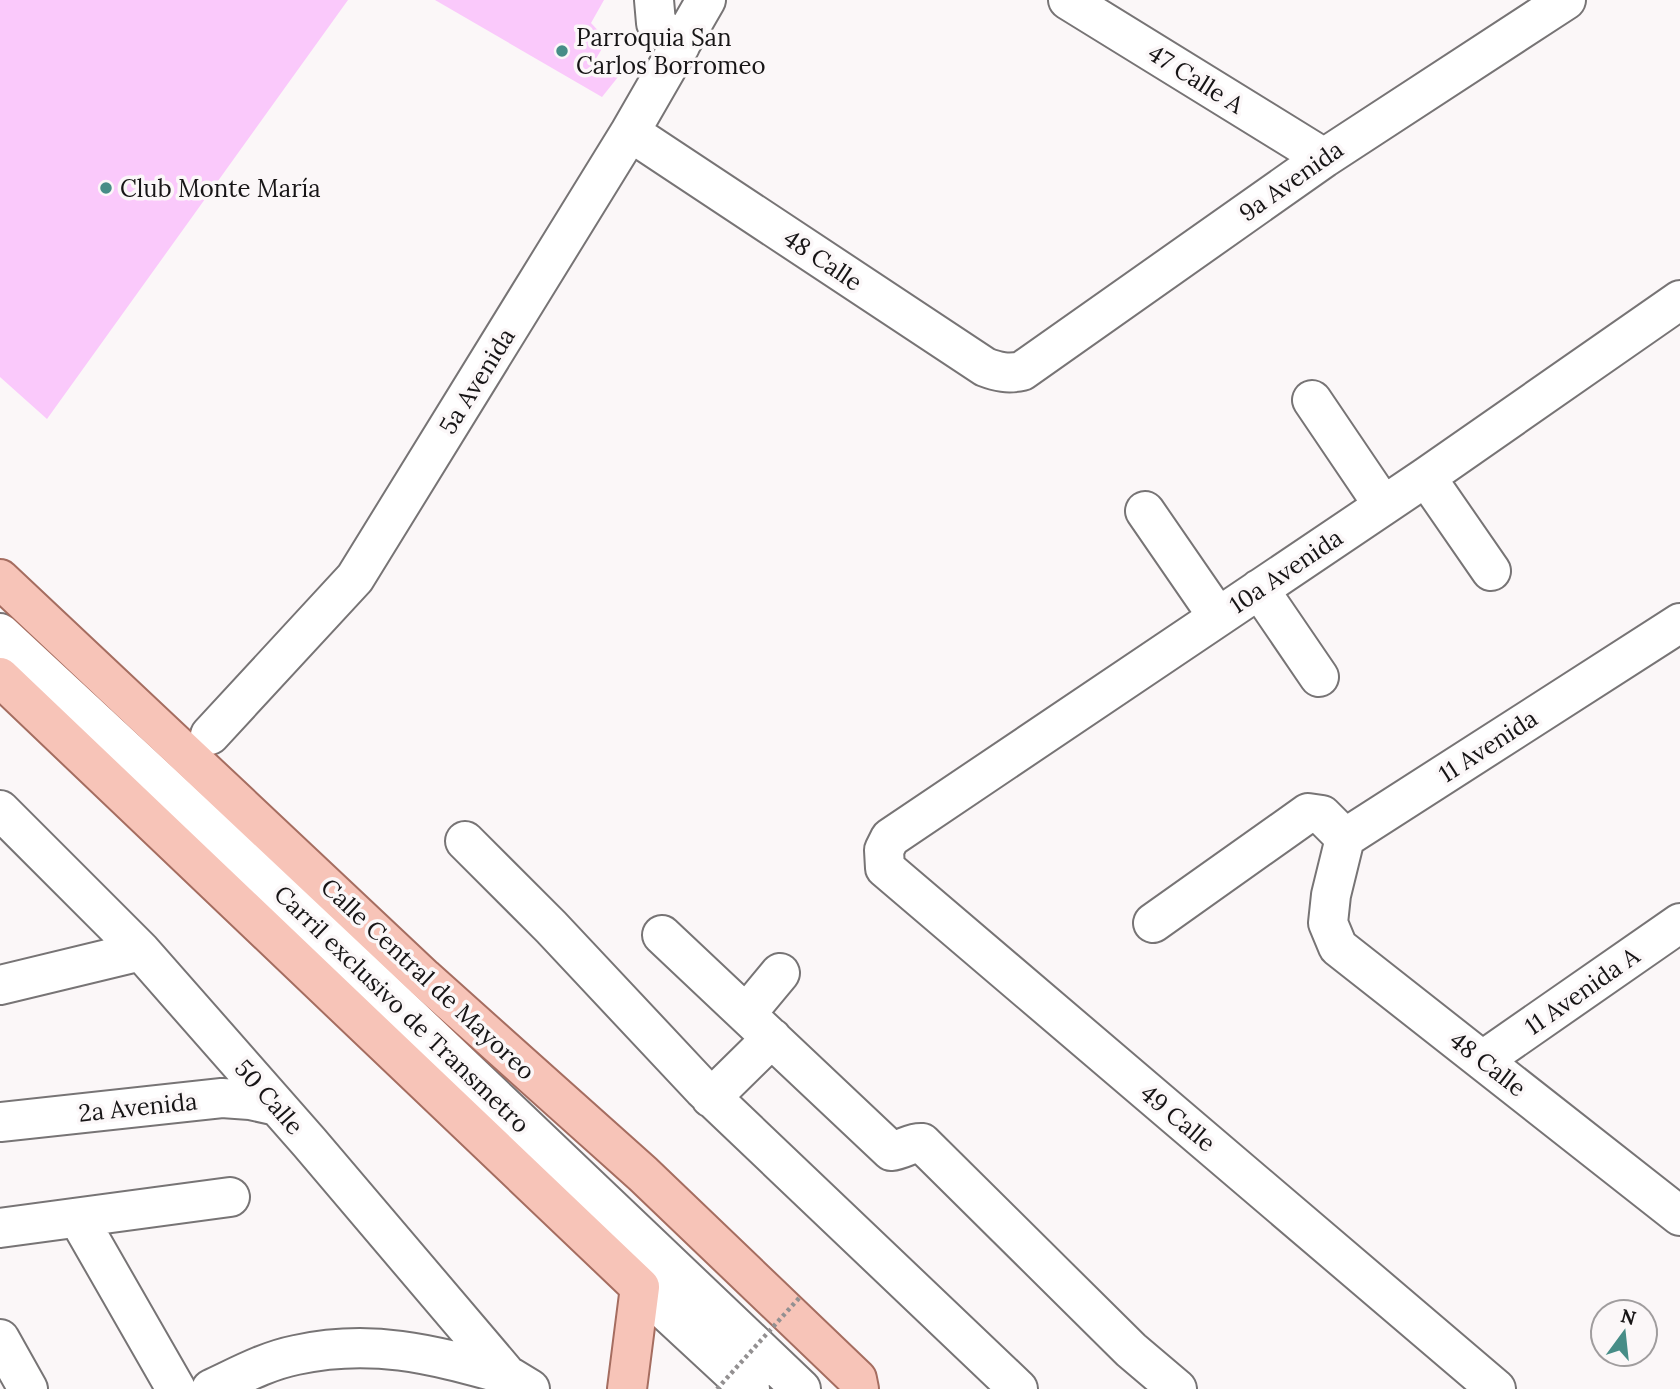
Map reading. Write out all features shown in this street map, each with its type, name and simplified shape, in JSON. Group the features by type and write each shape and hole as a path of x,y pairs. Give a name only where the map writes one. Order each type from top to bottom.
{"main road":[{"name":"Calle Central de Mayoreo","path":"0,579 424,978 643,1174 861,1386"},
{"path":"0,677 640,1287 627,1389"}],"street":[{"path":"654,0 656,23 680,46"},
{"name":"5a Avenida","path":"210,735 355,578 630,132 706,0"},
{"name":"47 Calle A","path":"1068,0 1324,158"},
{"name":"9a Avenida","path":"1022,371 1324,158 1566,0"},
{"name":"48 Calle","path":"630,132 985,368 999,372 1022,371"},
{"name":"10a Avenida","path":"890,838 1426,477 1680,300"},
{"path":"1312,400 1384,505"},
{"path":"1426,477 1491,571"},
{"path":"1146,511 1218,617"},
{"path":"1259,589 1320,677"},
{"name":"11 Avenida","path":"1345,838 1680,623"},
{"name":"Carril exclusivo de Transmetro","path":"0,633 274,887 801,1389"},
{"name":"50 Calle","path":"0,810 141,951 519,1382"},
{"path":"1153,923 1308,813 1322,815 1345,838"},
{"name":"49 Calle","path":"890,838 884,850 884,869 1496,1389"},
{"name":"48 Calle","path":"1345,838 1331,895 1328,923 1338,947 1680,1216"},
{"path":"466,841 551,927 711,1098 1018,1389"},
{"name":"11 Avenida A","path":"1483,1060 1680,923"},
{"path":"662,935 891,1151 901,1150 915,1142 922,1143 1131,1350 1177,1389"},
{"path":"0,985 141,951"},
{"path":"711,1098 759,1026 780,973"},
{"name":"2a Avenida","path":"0,1122 222,1098 250,1100 276,1106"},
{"path":"0,1228 230,1197"},
{"path":"78,1218 176,1389"},
{"path":"640,1287 750,1389"},
{"path":"0,1339 28,1389"},
{"path":"211,1389 263,1365 296,1355 352,1347 391,1348 429,1354 519,1382"}],"path":[{"path":"717,1389 800,1297"}],"building":[{"name":"Club Monte María","path":"0,0 348,0 47,419 0,377"},
{"name":"Parroquia San Carlos Borromeo","path":"435,0 604,0 591,23 607,40 594,62 618,77 602,97"}],"place":[{"name":"Parroquia San Carlos Borromeo","path":"562,51"},
{"name":"Club Monte María","path":"106,188"}]}
